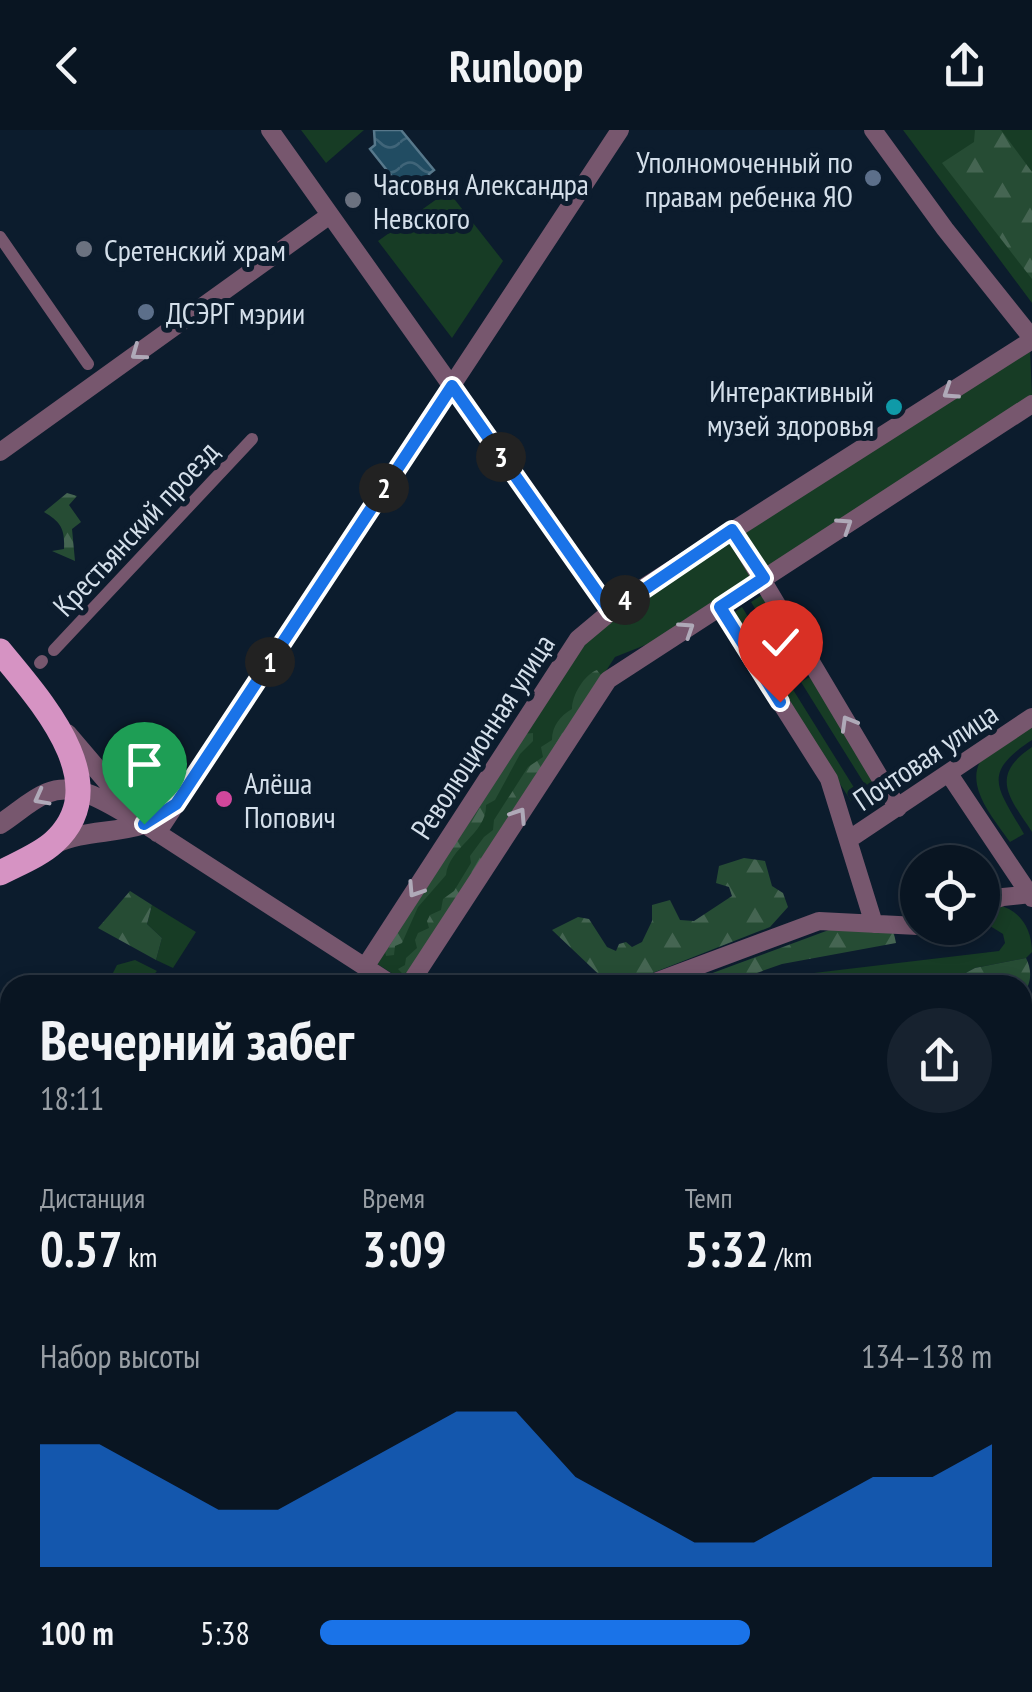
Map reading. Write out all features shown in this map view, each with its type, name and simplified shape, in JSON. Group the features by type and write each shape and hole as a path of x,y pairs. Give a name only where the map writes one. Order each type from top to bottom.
{"main road":[{"path":"0,651 48,711 70,752 77,790 68,824 51,845 0,873"}],"street":[{"path":"270,130 611,612"},
{"path":"51,845 80,833 150,828 176,804 620,130"},
{"path":"873,130 1032,339"},
{"path":"0,452 330,215"},
{"path":"0,237 99,381"},
{"name":"Революционная улица","path":"365,967 575,642 611,612 732,530 1032,339"},
{"path":"416,975 606,682 1032,404"},
{"name":"Крестьянский проезд","path":"54,650 252,440"},
{"path":"732,530 898,808"},
{"path":"720,607 827,776 874,924"},
{"path":"48,711 150,828"},
{"name":"Почтовая улица","path":"848,840 1032,717"},
{"path":"949,774 1031,896"},
{"path":"0,824 51,791 77,790 150,828 377,975"},
{"path":"1000,898 1031,896"},
{"path":"673,975 813,922 900,925"}],"green space":[{"path":"301,130 364,130 326,163"},
{"path":"903,130 1032,130 1032,303"},
{"path":"975,130 1001,130 1032,172 1032,279 942,163 974,142"},
{"path":"448,191 503,261 452,338 378,241"},
{"path":"1030,349 1032,396 658,640 615,657 408,975 395,975 377,964 579,642 633,603"},
{"path":"67,493 77,496 69,505 81,522 72,529 75,561 52,551 64,549 64,536 58,523 44,512"},
{"path":"765,593 802,657 790,665 751,602"},
{"path":"742,607 781,670 771,676 732,614"},
{"path":"597,670 601,675 409,971 403,974 398,969 417,948 418,933 429,928 430,915 441,910 443,899 454,891 471,863 470,856 493,830 494,820 528,767 543,757 541,747 552,740 558,722 572,709 580,686"},
{"path":"813,675 877,789 872,796 801,682"},
{"path":"792,688 863,802 851,801 782,694"},
{"path":"1032,723 1032,740 1005,763 1000,773 1001,793 1024,834 1010,842 982,800 976,777 978,766 990,750"},
{"path":"533,733 533,741 520,754 495,800 486,805 481,824 418,907 402,943 395,946 394,955 386,956 385,951 524,734"},
{"path":"1032,747 1032,832 1011,797 1007,777"},
{"path":"744,858 765,861 772,886 783,893 788,907 770,927 648,975 599,975 552,930 578,917 589,919 607,947 616,951 619,944 626,942 632,947 642,942 652,921 652,905 670,900 680,920 694,921 732,896 729,887 716,883 719,866"},
{"path":"130,891 152,905 147,924 162,938 156,960 98,928"},
{"path":"152,905 196,932 173,968 156,960 162,938 147,924"},
{"path":"1000,906 1013,911 1027,928 1032,952 1026,958 975,968 962,975 797,975 999,951 1005,943"},
{"path":"845,924 893,929 896,943 782,964 751,975 707,975"},
{"path":"1026,958 1030,975 962,975 975,968"},
{"path":"135,960 157,971 153,975 112,975 117,965"}],"water":[{"path":"374,130 401,130 434,170 429,174 430,189 421,194 410,189 405,193 370,149 375,145"}],"place":[{"name":"Уполномоченный по правам ребенка ЯО","path":"873,178"},
{"name":"Часовня Александра Невского","path":"353,200"},
{"name":"Сретенский храм","path":"84,249"},
{"name":"ДСЭРГ мэрии","path":"146,312"},
{"name":"Интерактивный музей здоровья","path":"894,407"},
{"name":"Алёша Попович","path":"224,799"}],"route":[{"path":"144,824 176,804 452,386 611,612 732,530 764,578 720,607 780,702"}]}
